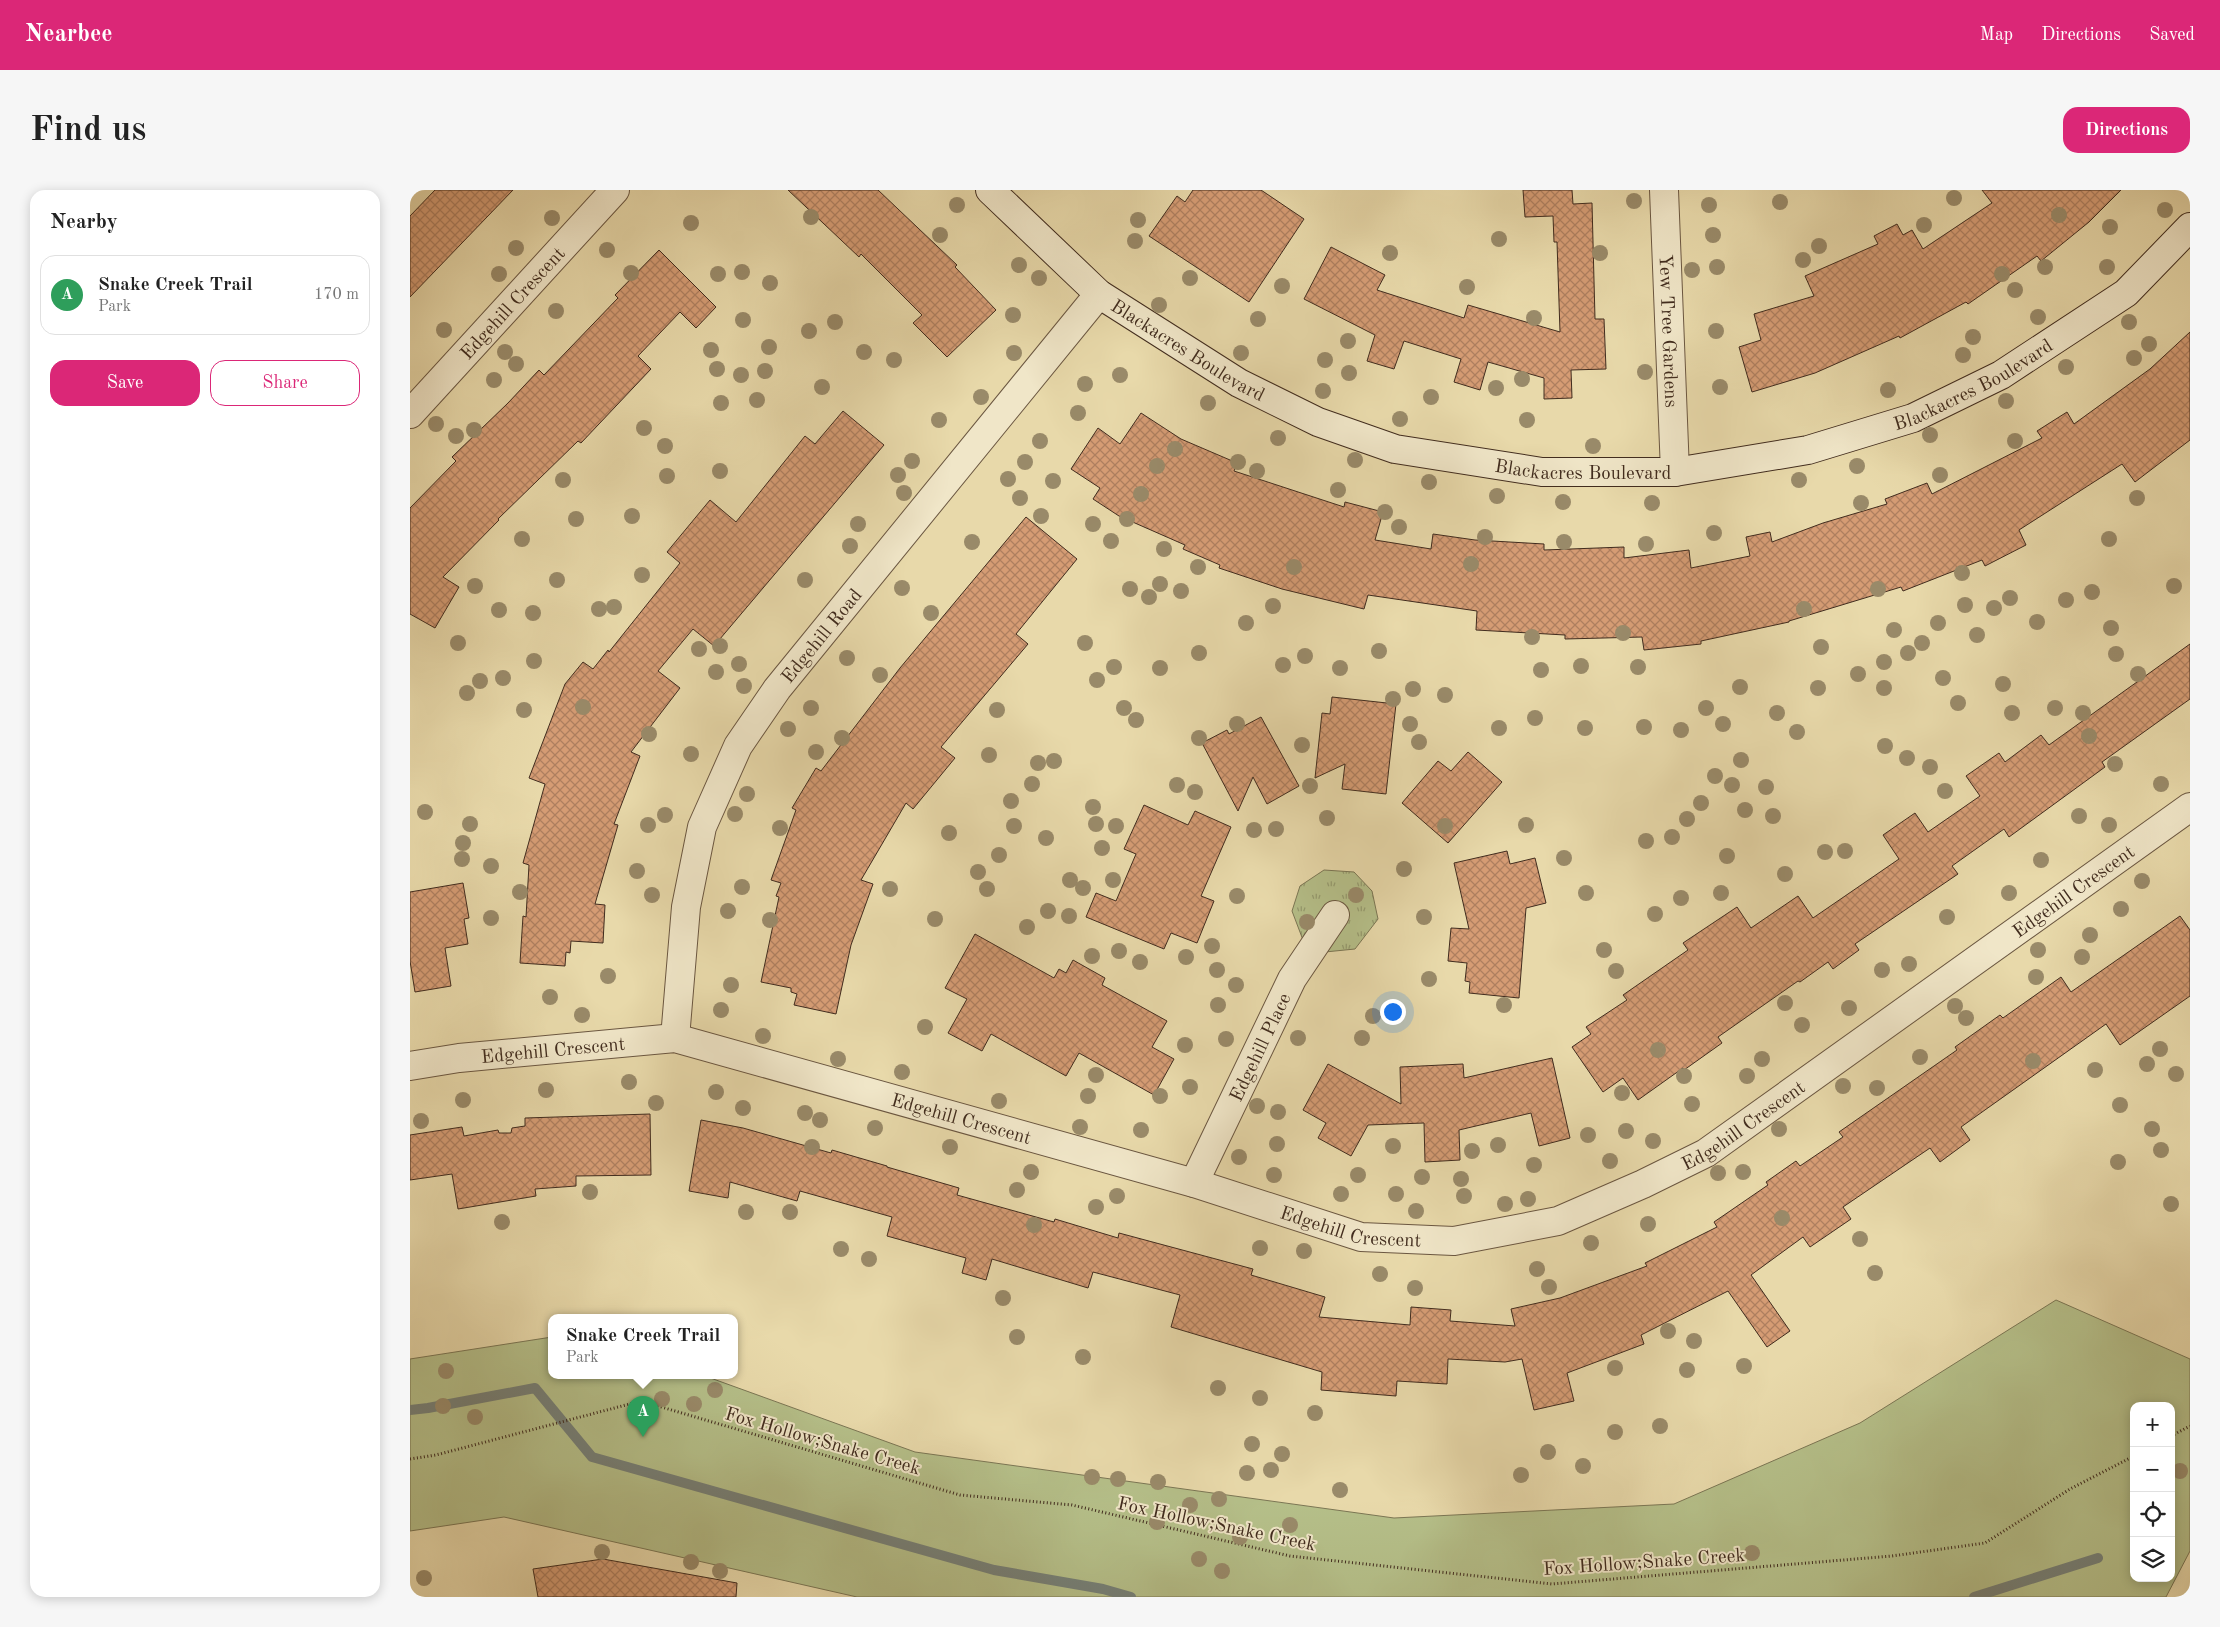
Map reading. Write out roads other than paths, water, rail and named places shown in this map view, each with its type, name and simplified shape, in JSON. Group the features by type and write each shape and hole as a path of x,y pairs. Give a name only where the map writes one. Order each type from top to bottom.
{"street":[{"name":"Edgehill Crescent","path":"410,414 616,190"},
{"name":"Blackacres Boulevard","path":"990,190 1099,294 1238,383 1318,422 1395,449 1542,472 1675,472 1808,450 1913,418 2001,375 2126,293 2190,227"},
{"name":"Yew Tree Gardens","path":"1664,190 1675,472"},
{"name":"Edgehill Road","path":"675,1038 686,908 702,827 738,746 777,689 1099,294"},
{"name":"Edgehill Crescent","path":"410,1066 459,1058 675,1038 1194,1183 1361,1236 1454,1241 1558,1221 1643,1184 1706,1153 2190,807"},
{"name":"Edgehill Place","path":"1194,1183 1292,979 1335,915"}],"waterway":[{"path":"410,1410 535,1388 592,1457 994,1570 1103,1589 1131,1597"},
{"path":"1974,1597 2098,1558"}],"place":[{"name":"Snake Creek Trail","path":"643,1437"}]}
